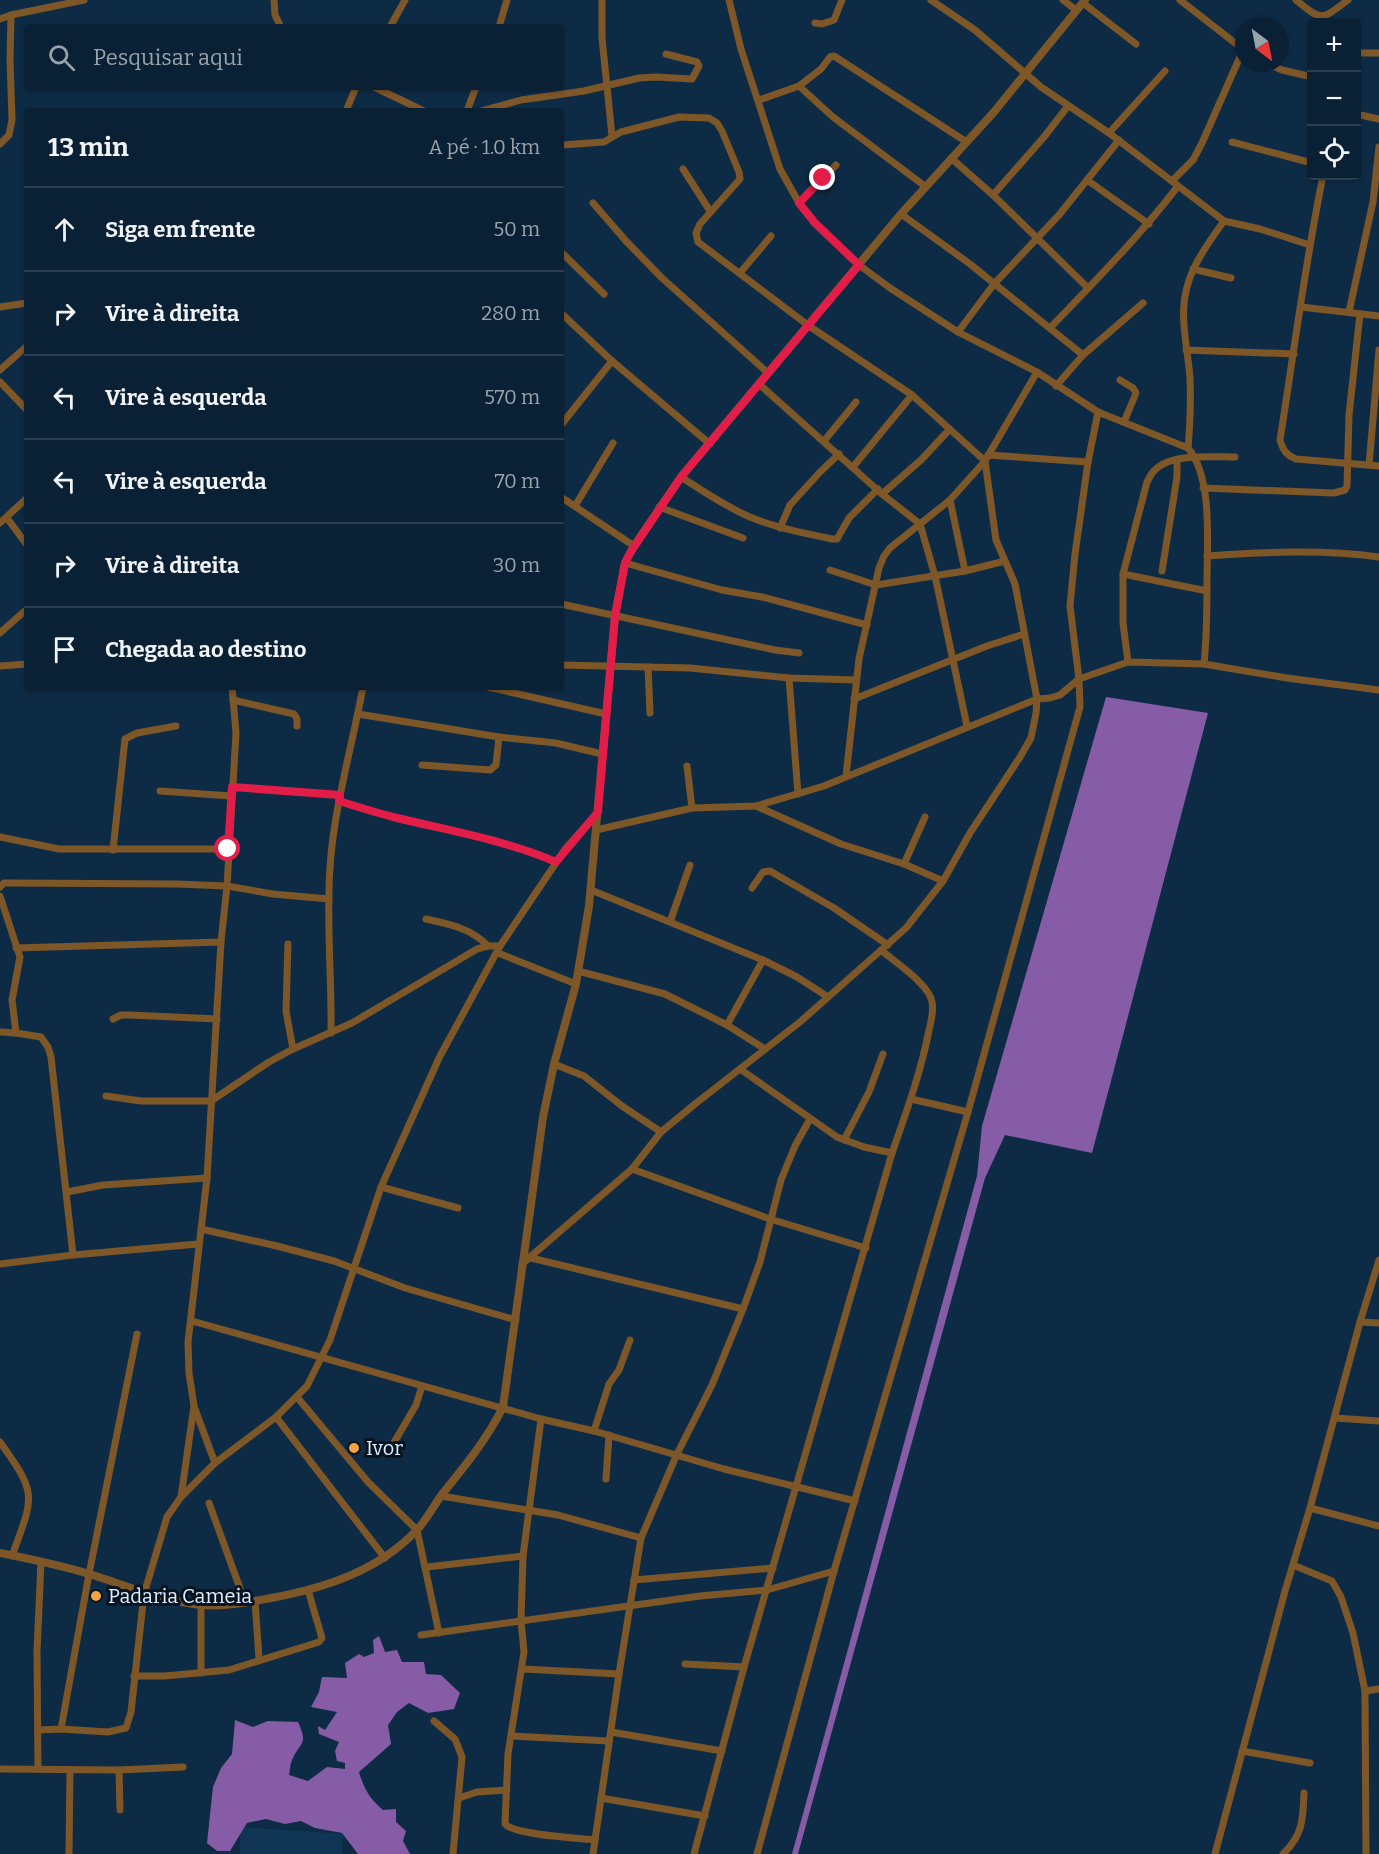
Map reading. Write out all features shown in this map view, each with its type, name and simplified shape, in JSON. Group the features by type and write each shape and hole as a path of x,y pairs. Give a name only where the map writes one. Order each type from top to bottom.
{"street":[{"path":"0,19 84,0"},
{"path":"274,0 275,15 279,24"},
{"path":"392,24 405,0"},
{"path":"500,24 507,0"},
{"path":"602,0 602,38 612,135"},
{"path":"729,0 741,49 780,169 799,203 815,223 859,265 958,332 1037,372 1098,412 1188,448 1195,458 1203,488 1208,624 1204,664"},
{"path":"815,23 822,24 834,20 842,0"},
{"path":"931,0 975,30 1024,74 1119,140 1224,221 1260,229 1310,245"},
{"path":"1063,0 1076,10"},
{"path":"1180,0 1235,44"},
{"path":"1296,0 1311,12 1323,16 1330,14 1348,0"},
{"path":"0,1553 89,1574 144,1594 201,1605 245,1602 332,1583 385,1558 417,1530 489,1434 503,1407 543,1118 554,1064 576,984 591,890 615,616 625,563 659,507 681,477 901,214 965,141 994,112 1084,1 1136,44"},
{"path":"0,144 9,135 12,120 11,15"},
{"path":"1361,53 1379,53"},
{"path":"492,108 520,100 606,86 639,78 692,79 699,66 697,62 666,54"},
{"path":"759,100 799,86 820,69 830,57 834,56 965,141"},
{"path":"1050,328 1149,224 1175,183 1193,160 1235,68"},
{"path":"1109,133 1165,71"},
{"path":"1289,72 1307,76"},
{"path":"799,86 832,117 926,187"},
{"path":"347,108 355,90"},
{"path":"380,90 418,108"},
{"path":"468,108 475,90"},
{"path":"993,195 1068,106"},
{"path":"1361,115 1379,119"},
{"path":"564,145 604,142 612,135 679,117 709,118 717,123 740,179 700,224 695,237 702,246 809,326 912,395 949,430 987,458 1088,462"},
{"path":"958,332 994,285 1038,239 1119,140"},
{"path":"1232,142 1307,162"},
{"path":"1349,312 1373,202 1379,147"},
{"path":"951,158 993,195 1088,288"},
{"path":"799,203 836,165"},
{"path":"683,169 710,211"},
{"path":"1087,180 1149,224"},
{"path":"1322,180 1303,282 1280,440 1288,456 1296,459 1379,466"},
{"path":"593,203 626,242 662,278 768,372"},
{"path":"901,214 970,264 1083,356"},
{"path":"1188,448 1191,418 1190,377 1183,333 1186,289 1193,269 1224,221"},
{"path":"740,273 771,236"},
{"path":"564,255 604,294"},
{"path":"1193,269 1231,278"},
{"path":"0,307 24,303"},
{"path":"1056,386 1083,356 1143,303"},
{"path":"1301,307 1379,316"},
{"path":"1203,488 1341,493 1347,486 1349,415 1360,314"},
{"path":"564,316 710,444"},
{"path":"0,370 24,349"},
{"path":"1186,350 1294,354"},
{"path":"1369,465 1379,350"},
{"path":"564,421 612,360"},
{"path":"846,777 856,680 884,556 890,548 950,500 987,458 1037,372"},
{"path":"1120,380 1133,388 1136,393 1124,422"},
{"path":"0,382 24,407"},
{"path":"759,384 920,524 935,576 967,726"},
{"path":"853,467 912,395"},
{"path":"824,441 856,402"},
{"path":"757,1854 834,1571 968,1112 1080,707 1070,606 1088,462 1098,412"},
{"path":"681,477 715,499 750,517 780,528 837,538 849,518 914,466 949,430"},
{"path":"575,506 613,443"},
{"path":"780,528 790,505 839,454"},
{"path":"522,1264 632,1169 661,1132 828,997 912,921 943,881 970,833 1031,738 1037,699 1015,584 996,540 987,458"},
{"path":"1128,662 1123,574 1146,482 1155,470 1177,460 1234,458"},
{"path":"1162,571 1177,477 1177,460"},
{"path":"564,499 634,546"},
{"path":"950,500 965,571"},
{"path":"0,523 24,501"},
{"path":"659,507 743,537"},
{"path":"7,518 24,541"},
{"path":"1207,556 1269,552 1347,553 1379,557"},
{"path":"830,570 876,585 965,571 1005,561"},
{"path":"625,563 722,590 762,597 867,625"},
{"path":"1123,574 1207,591"},
{"path":"564,605 775,650 799,653"},
{"path":"0,633 24,612"},
{"path":"854,699 987,646 1024,634"},
{"path":"596,830 692,808 756,806 798,794 846,777 1037,699 1060,695 1079,679 1128,662 1204,664 1379,690"},
{"path":"0,666 24,664"},
{"path":"564,665 690,668 789,678 856,680"},
{"path":"648,667 650,713"},
{"path":"789,678 798,794"},
{"path":"215,1463 194,1406 189,1373 188,1342 207,1178 221,942 227,886 236,733 232,690"},
{"path":"331,1033 332,987 328,899 330,865 340,798 362,690"},
{"path":"501,690 606,714"},
{"path":"232,700 294,714 297,726"},
{"path":"358,714 499,737 556,743 602,754"},
{"path":"113,850 125,739 137,733 177,726"},
{"path":"422,765 490,770 496,765 499,737"},
{"path":"687,766 692,808"},
{"path":"232,787 340,798 395,818 492,840 528,850 556,862"},
{"path":"160,791 231,796"},
{"path":"756,806 841,844 904,864 943,881"},
{"path":"38,1730 108,1732 126,1728 131,1712 144,1594 166,1517 181,1497 215,1463 276,1417 307,1386 322,1359 381,1187 440,1056 499,950 556,862 598,812"},
{"path":"904,864 925,817"},
{"path":"0,837 59,849 228,849"},
{"path":"670,922 690,864"},
{"path":"752,888 763,872 770,871 834,908 888,945"},
{"path":"0,887 4,883 177,884 227,886 273,894 328,899"},
{"path":"591,890 763,960 797,977 828,997"},
{"path":"0,896 20,957 11,1010 16,1033"},
{"path":"426,919 460,927 481,939 488,946 576,984"},
{"path":"16,948 221,942"},
{"path":"288,944 285,1011 293,1049"},
{"path":"106,1096 141,1101 211,1101 293,1049 331,1033 393,1000 477,949 488,946"},
{"path":"694,1854 744,1667 892,1154 911,1099 927,1041 933,1002 919,982 881,950"},
{"path":"727,1025 763,960"},
{"path":"578,971 665,994 727,1025 765,1049"},
{"path":"113,1018 130,1015 217,1019"},
{"path":"0,1032 40,1037 48,1047 73,1255"},
{"path":"844,1140 869,1092 883,1054"},
{"path":"554,1064 584,1076 622,1106 661,1132"},
{"path":"740,1070 844,1140 892,1154"},
{"path":"911,1099 968,1112"},
{"path":"593,1854 618,1674 641,1538 677,1455 712,1386 743,1310 760,1262 781,1179 810,1119"},
{"path":"632,1169 770,1219 866,1248"},
{"path":"67,1192 103,1185 207,1178"},
{"path":"381,1187 458,1208"},
{"path":"201,1229 334,1261 405,1288 516,1320"},
{"path":"0,1264 198,1244"},
{"path":"531,1258 743,1310"},
{"path":"1215,1854 1360,1322 1379,1260"},
{"path":"192,1321 541,1419 609,1435 724,1469 855,1501"},
{"path":"1360,1322 1379,1323"},
{"path":"61,1729 137,1334"},
{"path":"594,1431 609,1383 619,1370 630,1340"},
{"path":"392,1446 416,1405 422,1386"},
{"path":"297,1397 368,1482 417,1530 427,1567 439,1633"},
{"path":"181,1497 194,1406"},
{"path":"276,1417 385,1558"},
{"path":"1335,1418 1379,1421"},
{"path":"541,1419 523,1557 521,1621 523,1669 511,1736 506,1826 535,1833 595,1840"},
{"path":"606,1479 609,1435"},
{"path":"0,1442 24,1478 30,1494 28,1511 12,1556"},
{"path":"441,1496 569,1518 641,1538"},
{"path":"209,1503 245,1602"},
{"path":"1310,1508 1379,1526"},
{"path":"427,1567 523,1557"},
{"path":"38,1769 37,1651 41,1562"},
{"path":"1293,1565 1332,1581 1338,1588 1353,1633 1365,1691 1366,1854"},
{"path":"634,1580 773,1568"},
{"path":"421,1635 700,1596 767,1590 834,1571"},
{"path":"134,1676 165,1676 229,1670 321,1641 308,1590"},
{"path":"255,1600 259,1659"},
{"path":"201,1605 201,1673"},
{"path":"685,1664 744,1667"},
{"path":"523,1669 618,1674"},
{"path":"1365,1691 1379,1689"},
{"path":"434,1721 455,1739 462,1757 453,1854"},
{"path":"611,1732 722,1751"},
{"path":"511,1736 609,1741"},
{"path":"1242,1751 1310,1763"},
{"path":"0,1769 119,1770 183,1767"},
{"path":"69,1854 70,1770"},
{"path":"119,1770 120,1810"},
{"path":"459,1798 477,1792 507,1790"},
{"path":"1283,1854 1299,1836 1304,1793"},
{"path":"601,1798 705,1816"}],"shaded area":[{"path":"1106,697 1208,713 1092,1153 1005,1135 985,1178 798,1854 792,1854 977,1176 982,1126"},
{"path":"379,1636 385,1652 397,1650 402,1662 424,1662 426,1674 441,1675 460,1693 454,1709 428,1713 409,1703 397,1712 388,1725 391,1744 359,1772 368,1793 378,1806 383,1810 396,1809 396,1822 406,1831 403,1841 410,1854 358,1854 342,1833 315,1828 301,1821 285,1824 266,1819 247,1823 230,1851 217,1851 207,1843 213,1787 221,1768 232,1754 235,1720 253,1727 268,1721 298,1722 303,1740 291,1762 289,1775 308,1781 327,1767 345,1769 345,1763 337,1761 335,1751 339,1742 319,1734 318,1726 325,1730 337,1712 311,1707 319,1692 322,1677 347,1678 345,1663 359,1654 364,1657 374,1653 373,1640"},
{"path":"240,1827 343,1834 342,1854 240,1854"}],"place":[{"name":"Ivor","path":"354,1448"},
{"name":"Padaria Cameia","path":"96,1596"}],"route":[{"path":"228,849 232,787 340,795 339,801 395,818 528,850 556,862 598,812 615,616 625,563 630,553 681,477 859,265 815,223 799,203 823,178"}]}
